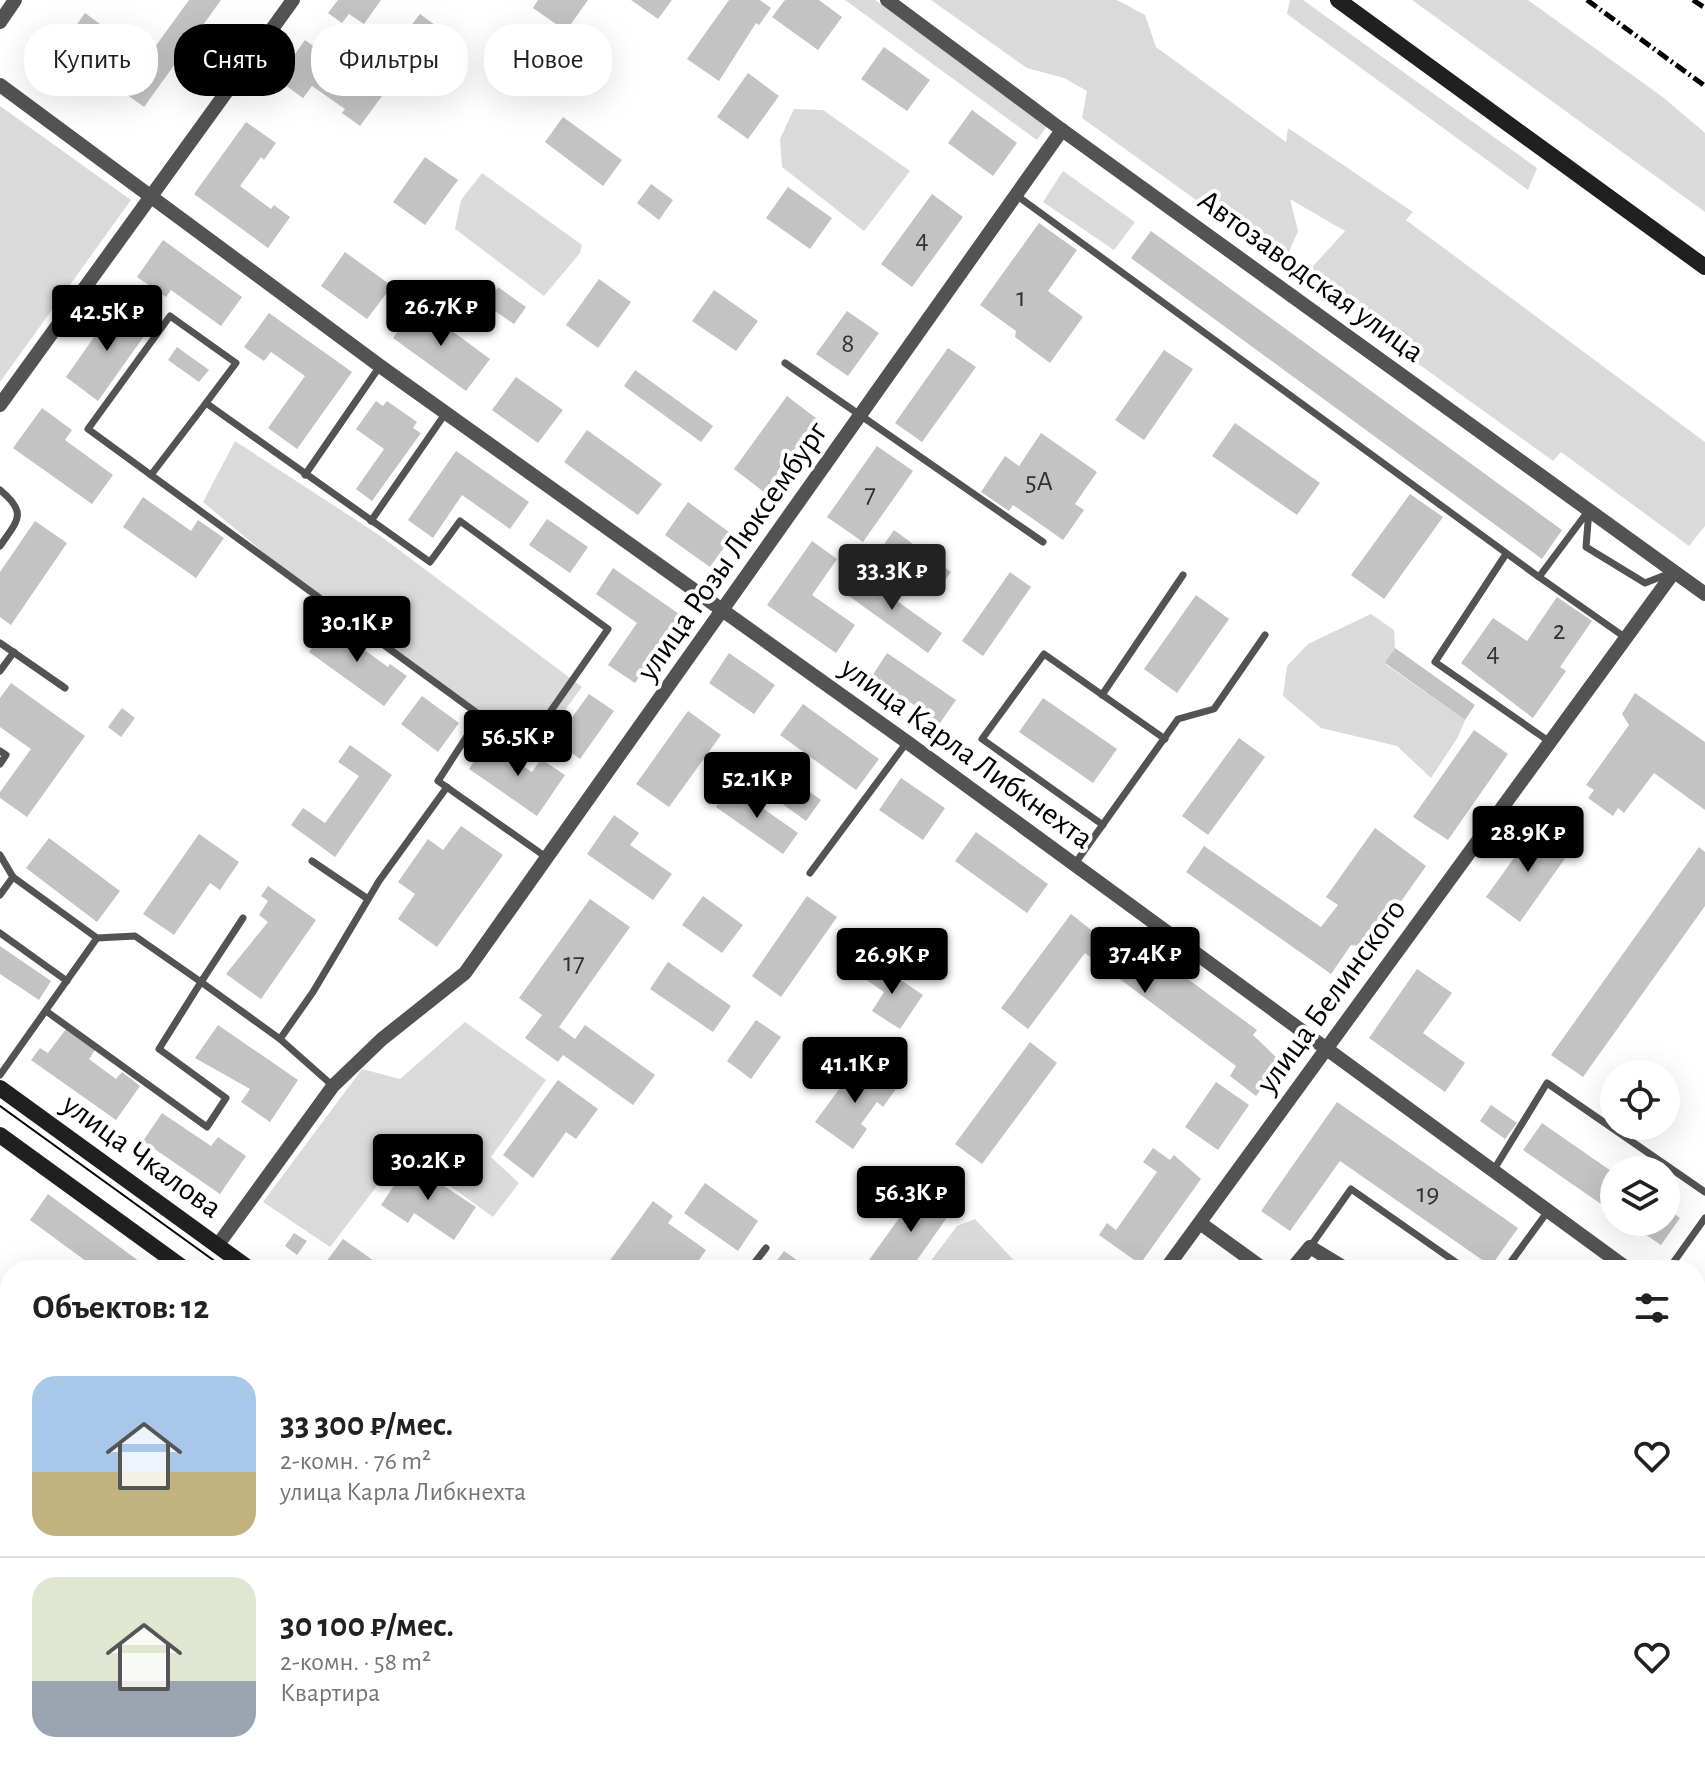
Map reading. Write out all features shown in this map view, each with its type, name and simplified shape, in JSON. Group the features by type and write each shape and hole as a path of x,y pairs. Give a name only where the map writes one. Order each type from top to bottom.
{"main road":[{"path":"1338,0 1705,267"},
{"name":"улица Чкалова","path":"0,1088 237,1260"},
{"name":"улица Чкалова","path":"0,1135 172,1260"}],"street":[{"path":"0,22 14,0"},
{"path":"0,405 293,0"},
{"name":"Автозаводская улица","path":"887,0 1705,594"},
{"name":"улица Карла Либкнехта","path":"0,85 445,414 907,742 1615,1260"},
{"name":"улица Розы Люксембург","path":"217,1246 333,1086 382,1039 465,973 1062,130"},
{"name":"улица Белинского","path":"1172,1260 1674,572"},
{"path":"1200,1223 1251,1260"},
{"path":"1299,1260 1310,1247 1331,1260"}],"lane":[{"path":"1016,195 1506,554 1626,638"},
{"path":"151,475 236,363 170,316 88,429 480,716 525,748 608,629 460,521 430,562 206,403"},
{"path":"785,363 1043,542"},
{"path":"305,475 380,366"},
{"path":"371,521 445,414"},
{"path":"0,490 19,510 18,521 0,546"},
{"path":"1589,510 1586,547 1645,583 1674,572"},
{"path":"1539,577 1589,510"},
{"path":"1506,554 1435,662 1550,742"},
{"path":"1102,695 1183,575"},
{"path":"1074,865 1178,719 1214,709 1265,635"},
{"path":"0,643 65,688"},
{"path":"0,671 14,652"},
{"path":"1103,825 982,739 1044,654 1165,739"},
{"path":"480,716 438,781 548,858"},
{"path":"810,873 907,742"},
{"path":"0,751 6,755 0,764"},
{"path":"280,1039 313,992 368,899 447,787"},
{"path":"0,855 13,877 97,938 135,936 280,1039 333,1086"},
{"path":"312,861 368,899"},
{"path":"0,895 13,877"},
{"path":"46,1011 207,1127 226,1098 159,1049 243,918"},
{"path":"0,933 67,981"},
{"path":"0,1075 97,938"},
{"path":"1493,1171 1547,1083 1705,1192"},
{"path":"1310,1247 1351,1189 1453,1260"},
{"path":"1512,1260 1548,1211"},
{"path":"1675,1260 1705,1218"},
{"path":"757,1260 766,1248"}],"shaded area":[{"path":"845,0 875,0 1047,126 1037,140"},
{"path":"931,0 1117,0 1145,15 1156,47 1286,142 1288,128 1413,212 1406,220 1705,442 1705,526 1689,546 1561,452 1553,461 1367,327 1372,320 1305,275 1345,231 1290,199 1298,231 1284,263 1082,118 1087,91 1064,78 1027,68"},
{"path":"1290,0 1303,0 1537,168 1528,190 1287,14"},
{"path":"1412,0 1528,0 1664,98 1705,133 1705,212"},
{"path":"0,106 131,200 0,382"},
{"path":"794,109 823,110 910,171 864,231 782,167 780,139"},
{"path":"1063,171 1135,222 1114,250 1043,202"},
{"path":"482,173 582,245 580,253 544,296 455,229 461,200"},
{"path":"235,441 379,535 582,687 533,753 311,592 203,502"},
{"path":"1371,614 1394,630 1395,648 1385,664 1465,720 1458,737 1431,778 1397,746 1321,728 1283,696 1287,666 1308,644"},
{"path":"465,1022 546,1080 491,1157 519,1183 493,1217 403,1152 330,1247 263,1202 362,1069 400,1079"},
{"path":"975,1219 1014,1260 932,1260 957,1226"}],"building":[{"path":"189,0 221,0 204,24 174,24 174,65 158,88 158,43"},
{"path":"338,0 381,0 364,24 349,14 342,23 328,13"},
{"path":"538,0 588,0 571,24 556,24 533,8"},
{"path":"631,0 672,0 658,19"},
{"path":"729,0 760,0 771,8 759,25 756,23 719,81 687,59"},
{"path":"785,0 819,0 842,17 818,50 772,17"},
{"path":"85,13 100,24 77,24"},
{"path":"420,14 434,24 412,24"},
{"path":"305,40 311,44 311,87 303,98 295,92 295,54"},
{"path":"884,47 930,80 907,111 861,79"},
{"path":"748,73 779,96 748,139 717,117"},
{"path":"129,96 152,96 144,107"},
{"path":"326,96 382,96 360,126 342,113 345,109"},
{"path":"972,110 1017,143 993,176 948,143"},
{"path":"563,117 622,160 603,186 545,142"},
{"path":"246,122 276,143 264,160 261,157 240,186 271,209 274,205 290,217 268,248 194,194"},
{"path":"425,157 458,180 425,225 393,202"},
{"path":"651,184 673,200 659,220 637,203"},
{"path":"788,187 832,218 810,249 766,218"},
{"path":"932,194 963,217 912,287 881,264"},
{"path":"1039,223 1077,250 1048,291 1083,317 1050,363 1015,337 1016,331 980,305"},
{"path":"1151,231 1562,530 1542,559 1131,258"},
{"path":"163,240 242,297 221,326 171,290 166,297 137,277"},
{"path":"345,252 392,286 367,319 321,286"},
{"path":"599,279 631,302 598,348 566,325"},
{"path":"498,287 526,307 514,324 486,305"},
{"path":"714,290 758,321 736,351 692,321"},
{"path":"417,305 490,359 466,391 393,338"},
{"path":"116,306 149,329 98,401 66,377"},
{"path":"847,311 879,333 848,376 816,354"},
{"path":"269,313 352,372 297,449 268,428 305,376 271,352 264,361 244,347"},
{"path":"177,347 209,370 199,382 168,360"},
{"path":"948,348 976,367 922,442 895,423"},
{"path":"1164,350 1193,369 1144,440 1115,420"},
{"path":"635,370 713,426 701,442 624,386"},
{"path":"516,377 563,410 538,443 492,410"},
{"path":"787,396 817,419 764,492 734,469"},
{"path":"376,401 383,406 387,401 417,422 413,428 421,433 372,501 356,489 384,449 356,429"},
{"path":"42,408 72,430 65,440 113,475 92,504 13,448"},
{"path":"1235,423 1320,483 1297,515 1212,456"},
{"path":"587,430 662,484 638,515 564,462"},
{"path":"1041,433 1097,472 1075,504 1084,510 1063,540 1013,505 1009,511 981,492 1005,456 1019,466"},
{"path":"877,446 913,471 863,542 827,517"},
{"path":"456,451 529,502 510,529 462,495 433,538 408,520"},
{"path":"1410,494 1443,517 1384,599 1351,575"},
{"path":"143,497 191,531 198,520 224,538 196,578 123,527"},
{"path":"688,502 733,535 710,567 665,535"},
{"path":"547,519 588,547 570,573 529,545"},
{"path":"35,521 67,543 11,625 0,617 0,572"},
{"path":"894,530 951,572 939,588 882,547"},
{"path":"812,541 837,559 812,595 855,625 836,653 767,605"},
{"path":"613,568 682,616 635,683 608,665 637,623 596,594"},
{"path":"856,572 942,633 928,653 842,591"},
{"path":"1010,572 1031,587 983,656 962,641"},
{"path":"1196,595 1229,619 1177,693 1144,669"},
{"path":"1557,597 1592,621 1560,667 1566,671 1533,718 1461,663 1493,618 1527,641"},
{"path":"332,621 351,634 348,638 388,667 390,664 407,676 384,706 309,652"},
{"path":"1395,648 1475,705 1465,720 1385,663"},
{"path":"729,653 775,685 754,714 709,683"},
{"path":"887,653 956,700 940,723 872,676"},
{"path":"11,683 85,736 27,817 0,798 0,792 31,749 0,727 0,698"},
{"path":"1635,693 1705,742 1705,810 1654,773 1624,813 1618,808 1613,816 1588,798 1594,790 1586,785 1629,725 1622,714"},
{"path":"589,694 614,711 580,759 555,741"},
{"path":"422,696 459,723 438,752 401,724"},
{"path":"1043,698 1117,749 1093,783 1019,732"},
{"path":"803,704 879,759 856,790 780,735"},
{"path":"122,708 135,718 121,737 108,727"},
{"path":"688,711 721,735 669,807 636,784"},
{"path":"1474,730 1508,754 1448,840 1413,817"},
{"path":"1239,738 1265,757 1208,835 1182,816"},
{"path":"487,742 532,772 541,759 565,775 537,816 469,769"},
{"path":"350,745 392,775 335,857 291,825 303,808 325,823 359,776 338,762"},
{"path":"755,752 821,800 806,821 740,773"},
{"path":"901,778 945,808 923,840 879,810"},
{"path":"731,786 798,833 783,854 716,807"},
{"path":"614,815 639,833 630,845 672,874 653,900 587,854"},
{"path":"461,826 503,855 437,947 398,919 415,894 398,882 428,839 443,850"},
{"path":"1537,826 1571,850 1520,922 1486,897"},
{"path":"1375,828 1426,866 1378,934 1371,929 1359,946 1351,945 1331,974 1186,872 1204,846 1321,927 1338,905 1326,897"},
{"path":"976,832 1048,884 1027,913 955,861"},
{"path":"199,834 239,862 220,890 210,883 174,935 143,914"},
{"path":"49,838 120,891 97,922 26,868"},
{"path":"1699,847 1705,852 1705,906 1583,1077 1551,1055"},
{"path":"268,886 316,920 261,999 226,974 268,922 259,915 268,901 261,896"},
{"path":"703,896 743,925 722,953 682,925"},
{"path":"807,896 837,917 781,997 752,976"},
{"path":"590,899 630,927 559,1027 575,1039 585,1025 655,1075 633,1105 563,1055 558,1062 525,1038 542,1015 519,998"},
{"path":"1071,914 1095,933 1100,926 1115,936 1120,929 1257,1030 1253,1035 1281,1062 1256,1096 1230,1076 1236,1066 1085,953 1028,1029 1001,1008"},
{"path":"0,946 51,981 39,1000 0,974"},
{"path":"872,961 923,995 900,1029 872,1011 884,992 862,977"},
{"path":"668,962 731,1006 713,1032 650,989"},
{"path":"1417,969 1452,993 1423,1033 1465,1063 1445,1092 1369,1038"},
{"path":"756,1020 781,1037 751,1079 727,1061"},
{"path":"218,1025 298,1080 270,1122 241,1102 250,1089 195,1058"},
{"path":"66,1029 95,1050 89,1059 116,1079 122,1072 140,1086 116,1120 31,1060 40,1048 48,1053"},
{"path":"1030,1042 1057,1063 982,1164 955,1144"},
{"path":"859,1062 896,1089 883,1107 877,1102 861,1124 867,1129 853,1149 815,1122"},
{"path":"558,1080 598,1109 576,1139 566,1132 533,1178 503,1155"},
{"path":"1216,1082 1249,1105 1218,1150 1185,1127"},
{"path":"1337,1102 1518,1228 1495,1260 1482,1260 1340,1161 1290,1231 1261,1211"},
{"path":"1491,1105 1517,1123 1505,1139 1480,1121"},
{"path":"162,1113 211,1146 218,1137 246,1156 220,1194 143,1141"},
{"path":"1542,1123 1600,1163 1600,1203 1523,1150"},
{"path":"1153,1148 1170,1160 1174,1155 1201,1179 1143,1260 1134,1260 1099,1235 1107,1223 1116,1230 1157,1172 1143,1162"},
{"path":"409,1163 476,1207 454,1240 414,1213 408,1223 381,1205"},
{"path":"705,1183 758,1221 738,1251 684,1213"},
{"path":"922,1186 953,1209 917,1260 869,1260"},
{"path":"48,1194 137,1260 84,1260 30,1220"},
{"path":"653,1201 673,1216 668,1223 706,1250 699,1260 610,1260"},
{"path":"294,1233 307,1241 297,1255 285,1246"},
{"path":"1648,1236 1667,1236 1661,1245"},
{"path":"343,1239 373,1260 327,1260"},
{"path":"784,1251 797,1260 777,1260"}],"tram line":[{"path":"0,1106 213,1260"}],"railway":[{"path":"1587,0 1705,86"},
{"path":"1693,0 1705,8"}]}
